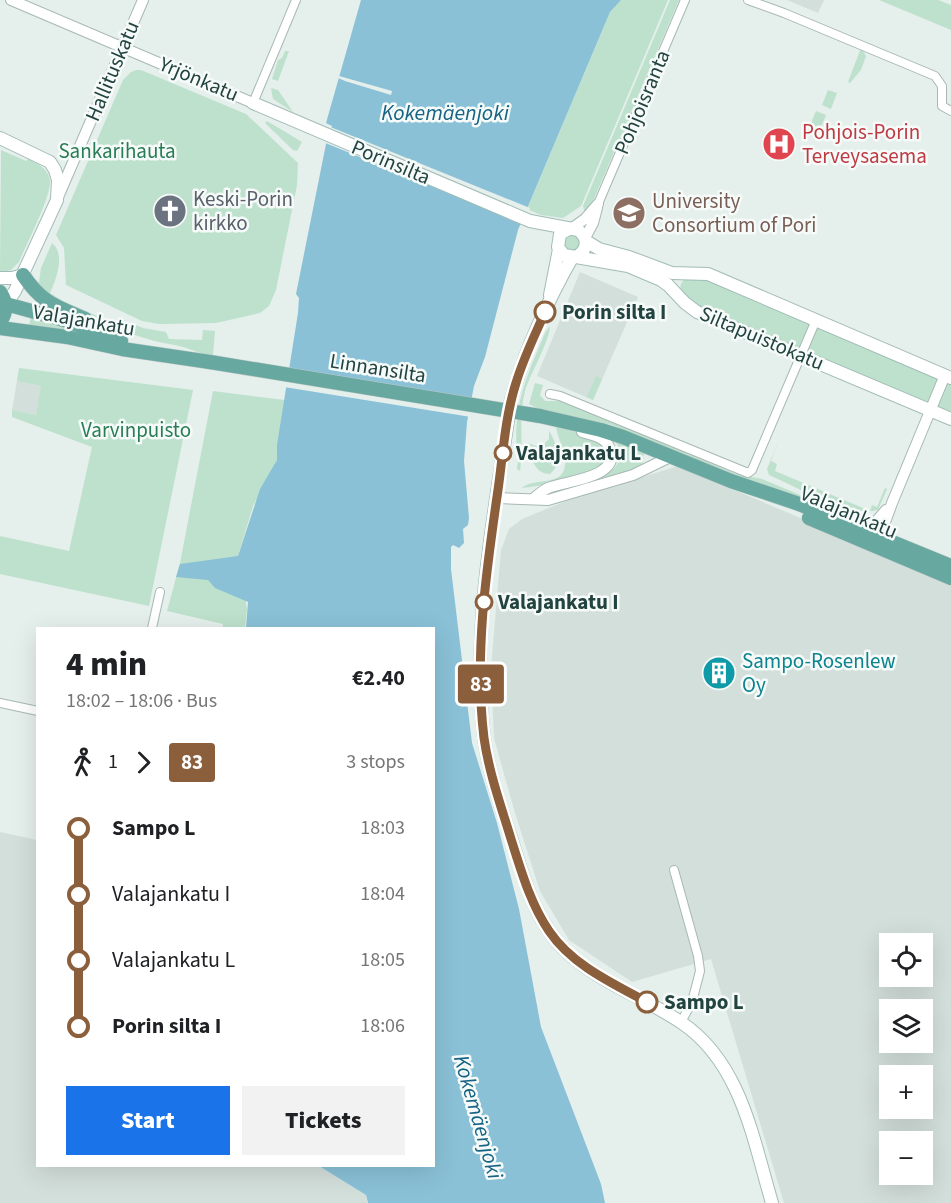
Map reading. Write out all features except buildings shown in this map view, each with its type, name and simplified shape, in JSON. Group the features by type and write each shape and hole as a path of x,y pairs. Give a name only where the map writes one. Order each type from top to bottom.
{"main road":[{"name":"Porinsilta","path":"253,103 530,221 570,229"},
{"path":"0,138 50,162 58,180 57,200"},
{"name":"Hallituskatu","path":"3,298 11,299 57,200"},
{"name":"Porinsilta","path":"530,221 558,247"},
{"path":"549,303 560,234 570,229 581,232 586,240 583,252 574,257 549,303 516,381 511,400 482,620 482,713 492,777 532,902 549,932 567,953 605,980 681,1022 712,1048 732,1081 744,1111 772,1203"},
{"name":"Siltapuistokatu","path":"586,240 599,249 629,257 664,271 708,273 948,377"},
{"path":"558,247 564,255 574,257"},
{"name":"Siltapuistokatu","path":"574,257 634,268 661,280 697,312 951,419"},
{"path":"677,295 676,281 686,273"},
{"path":"0,278 23,275 35,293 44,300 160,353"},
{"path":"0,322 5,312 3,298"},
{"name":"Valajankatu","path":"3,298 160,353"},
{"name":"Valajankatu","path":"0,328 210,362"},
{"name":"Linnansilta","path":"210,362 543,417"},
{"name":"Valajankatu","path":"543,417 601,430 672,456 762,497 858,533 951,578"},
{"name":"Valajankatu","path":"858,533 880,536 951,566"}],"street":[{"name":"Yrjönkatu","path":"11,0 253,103"},
{"name":"Hallituskatu","path":"57,200 143,0"},
{"path":"253,103 296,0"},
{"name":"Pohjoisranta","path":"586,240 598,204 685,0"},
{"path":"748,0 935,76 942,86 942,106 951,111"},
{"name":"Pohjoisranta","path":"570,229 585,219 598,204"},
{"path":"549,394 560,396 748,473 752,470 816,320"},
{"path":"880,536 930,411 948,377"},
{"path":"533,498 547,489 603,471 611,461 612,454 604,440 597,436 565,427 543,417"},
{"path":"646,446 650,453 650,466"},
{"path":"497,498 548,500 633,475 672,456"},
{"path":"858,533 874,524 892,503"},
{"path":"152,627 160,592"},
{"path":"0,703 36,711"},
{"path":"674,870 700,971 692,1002 681,1022"}],"shaded area":[{"path":"787,0 824,0 818,13"},
{"path":"580,272 638,297 593,400 537,376"},
{"path":"17,381 42,386 36,415 12,410"},
{"path":"678,466 951,582 951,1203 784,1203 711,959 632,982 569,940 540,891 494,738 491,668 501,550 509,529 522,519 571,499"},
{"path":"0,832 36,840 36,1167 321,1167 366,1195 367,1203 0,1203"}],"green space":[{"path":"621,0 668,0 581,206 563,218 541,215 527,209 610,12"},
{"path":"670,0 679,0 593,201 585,213 583,206"},
{"path":"879,0 938,0 951,5 951,30"},
{"path":"861,48 866,56 861,70 850,83 848,82"},
{"path":"285,51 289,51 278,81 272,79 278,60 282,58"},
{"name":"Sankarihauta","path":"136,70 141,70 246,114 298,163 297,185 276,290 269,306 260,313 216,323 159,324 142,321 66,285 64,248 56,235 123,80"},
{"path":"271,88 278,90 293,112 273,99"},
{"path":"828,90 837,93 831,109 822,105"},
{"path":"816,111 826,115 818,134 808,130"},
{"path":"267,121 302,142 297,151 293,150 265,123"},
{"path":"1,150 39,165 45,170 50,181 42,209 19,262 11,270 0,274"},
{"path":"571,234 577,236 581,244 576,252 565,250 563,239"},
{"path":"52,243 59,260 50,293 120,326 123,320 143,328 166,332 169,339 202,340 203,330 215,331 213,355 123,331 77,312 38,289 41,268"},
{"path":"699,275 951,384 951,412 700,306 695,307 680,289 682,282 687,278"},
{"path":"31,315 117,343 29,326"},
{"path":"550,326 547,341 525,391 520,471 517,469 519,453 517,452 516,435 519,404 532,363"},
{"name":"Varvinpuisto","path":"19,368 193,390 149,606 0,574 0,536 69,551 92,447 12,417 12,410 36,415 41,386 17,381"},
{"path":"596,376 602,379 593,400 587,397"},
{"path":"535,383 543,385 540,395 545,401 567,401 736,474 762,479 843,513 872,520 849,517 733,475 612,425 540,410 529,404"},
{"path":"213,391 285,400 277,460 253,506 238,556 247,609 245,627 223,627 223,624 167,611 180,563"},
{"path":"556,427 595,439 605,450 607,458 600,469 552,484 522,488 561,475 565,460"},
{"path":"549,431 558,459 550,474 537,468 528,443 542,446 549,439"},
{"path":"615,440 642,451 644,454 642,465 636,469 570,489 569,487 598,478 615,468 619,460 619,451"},
{"path":"779,441 771,461 777,464 775,471 869,511 837,505 769,475 767,469"},
{"path":"885,488 887,489 878,510 870,511 872,505 877,507"}],"water":[{"name":"Kokemäenjoki","path":"361,0 621,0 610,12 518,230 485,357 474,386 467,422 464,461 468,525 463,529 464,543 459,548 453,545 451,547 451,569 472,743 497,823 519,909 541,1027 601,1184 605,1203 368,1203 366,1195 321,1167 435,1167 435,627 246,627 248,602 215,588 208,580 176,577 180,564 238,556 260,489 277,460 277,445 298,313 299,298 296,294 326,144 332,126 326,123"}],"pier":[{"path":"339,76 392,91 391,95 345,81 338,78"},
{"path":"328,126 530,208 524,224 323,142"},
{"path":"286,368 475,400 471,417 284,387"}],"bus line":[{"name":"83","path":"545,312 516,381 511,400 497,498 482,620 481,690 485,741 492,777 518,862 532,902 549,932 567,953 584,966 647,1002"}],"place":[{"name":"Pohjois-Porin Terveysasema","path":"779,144"},
{"name":"Keski-Porin kirkko","path":"170,211"},
{"name":"University Consortium of Pori","path":"629,213"},
{"name":"Porin silta I","path":"545,312"},
{"name":"Valajankatu L","path":"503,453"},
{"name":"Valajankatu I","path":"484,602"},
{"name":"Sampo-Rosenlew Oy","path":"719,673"},
{"name":"Sampo L","path":"647,1002"}]}
